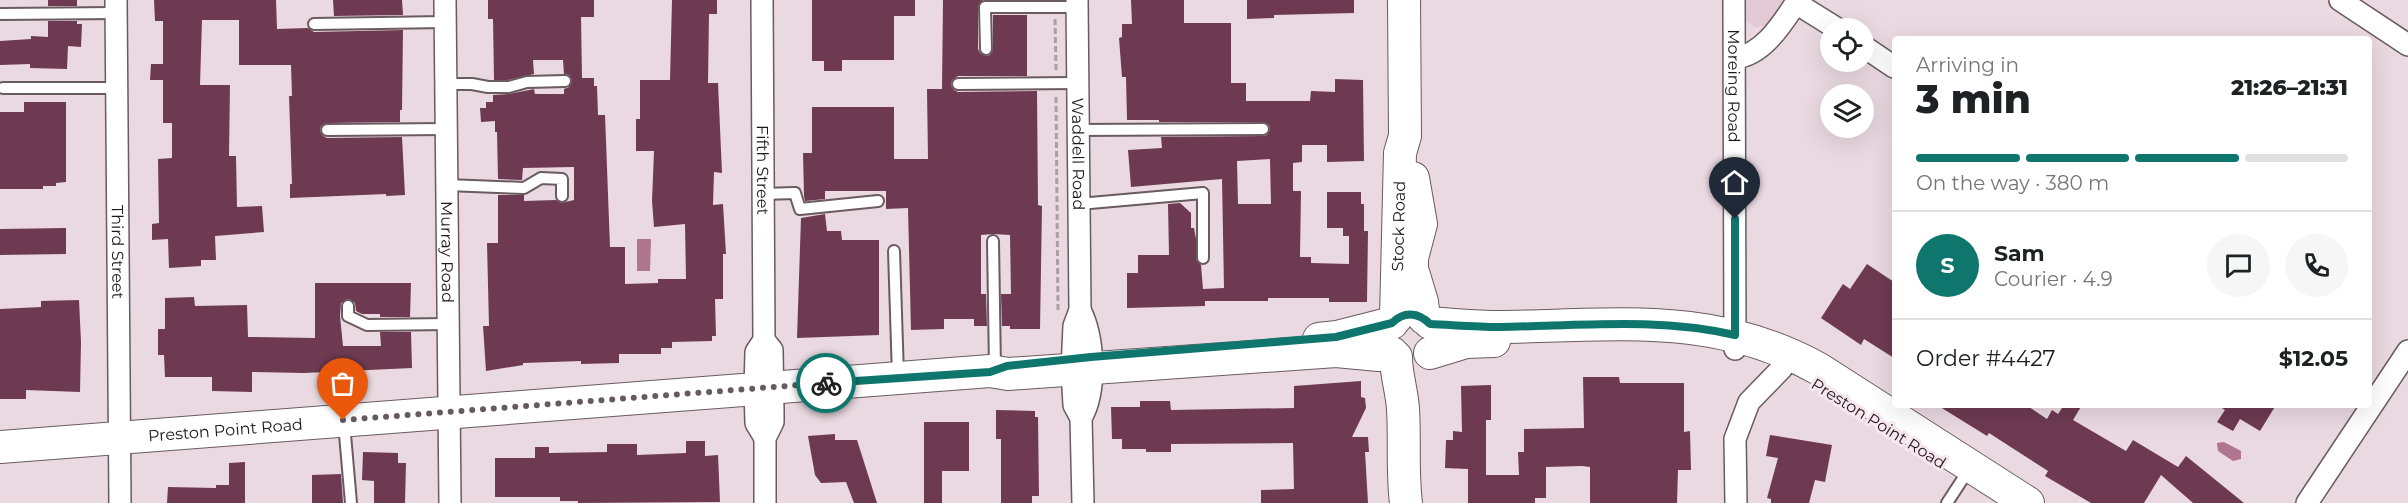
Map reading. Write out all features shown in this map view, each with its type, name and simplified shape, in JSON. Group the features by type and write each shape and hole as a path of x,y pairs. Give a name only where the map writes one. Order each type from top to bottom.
{"main road":[{"name":"Stock Road","path":"1404,0 1405,136 1421,224 1412,258 1412,269 1422,302 1411,338 1396,372 1403,407 1403,477 1406,503"},
{"name":"Preston Point Road","path":"0,447 993,371 1008,374 1082,363 1326,351 1496,327 1677,325 1735,342 1784,352 1819,369 2028,503"},
{"name":"Stock Road","path":"1411,338 1420,384 1418,503"},
{"name":"Preston Point Road","path":"1735,342 1851,402 2003,503"}],"street":[{"name":"Murray Road","path":"445,0 450,503"},
{"name":"Fifth Street","path":"762,0 764,340 756,352 764,388 756,423 765,438 765,503"},
{"name":"Moreing Road","path":"1734,0 1735,342"},
{"path":"2340,0 2408,45"},
{"path":"1735,58 1746,57 1780,28 1797,1 1822,18"},
{"name":"Waddell Road","path":"1077,4 1080,310 1074,326 1088,406 1081,418 1083,503"},
{"name":"Third Street","path":"116,7 120,503"},
{"path":"1874,53 1892,66"},
{"path":"2377,381 2405,362"},
{"path":"1736,503 1736,439 1749,402 1782,368"},
{"path":"2307,503 2362,408"}],"lane":[{"path":"986,49 985,4 1055,7 1077,4"},
{"path":"0,14 116,7"},
{"path":"314,24 445,22"},
{"path":"446,84 509,87 527,82 565,81"},
{"path":"958,84 1078,83"},
{"path":"3,88 117,88"},
{"path":"327,130 446,129"},
{"path":"1078,130 1263,129"},
{"path":"447,185 524,188 541,178 562,179 562,196"},
{"path":"763,194 795,193 800,209 878,201"},
{"path":"1079,204 1203,193 1203,258"},
{"path":"993,241 993,371"},
{"path":"894,251 898,378"},
{"path":"348,306 348,316 367,325 448,324"},
{"path":"343,420 351,503"},
{"path":"1947,503 1964,477"}],"path":[{"path":"1055,7 1058,317"}],"shaded area":[{"path":"1744,0 1787,0 1770,24 1756,28 1745,21"},
{"path":"637,239 651,239 650,271 637,271"},
{"path":"2224,442 2241,451 2241,459 2233,461 2218,451 2217,443"}],"building":[{"path":"48,0 77,0 77,6 48,6"},
{"path":"154,0 276,0 277,29 308,28 314,32 403,30 400,122 327,123 321,126 320,131 327,138 402,137 405,195 290,198 290,184 292,184 289,96 292,96 291,65 239,65 239,20 202,20 200,85 230,85 229,156 236,156 237,207 262,206 264,232 215,236 216,260 201,260 201,266 169,268 168,239 152,240 152,224 159,223 158,159 172,158 172,123 163,123 163,80 150,80 151,64 163,64 163,21 155,21"},
{"path":"333,0 402,0 403,15 334,16"},
{"path":"488,0 594,0 594,17 581,17 582,78 594,78 594,86 597,86 598,115 605,115 610,247 625,247 625,284 658,283 658,279 686,279 685,224 654,227 652,201 654,151 636,151 636,119 640,119 640,80 670,80 672,0 717,0 717,14 709,14 708,83 718,83 722,173 714,172 713,205 723,204 726,254 723,254 723,299 715,299 716,336 712,336 712,341 672,342 672,348 661,348 661,354 619,354 619,363 581,364 581,361 523,363 523,365 486,371 483,326 489,326 487,243 498,243 498,195 524,195 524,201 556,200 561,203 574,200 574,167 523,168 522,180 498,179 495,121 481,122 480,108 486,108 486,102 493,102 493,95 534,89 535,94 564,94 564,89 569,87 572,80 569,75 564,74 563,60 533,60 534,74 508,80 494,80 493,19 488,19"},
{"path":"812,0 915,0 915,16 894,16 894,60 842,60 842,71 824,71 824,61 812,61"},
{"path":"943,0 983,0 978,7 978,49 986,56 990,55 993,49 993,15 1027,15 1027,76 958,76 952,80 951,85 958,92 1037,91 1038,205 1042,206 1040,329 1010,329 1010,326 1002,326 1001,294 1011,294 1010,235 981,235 981,294 986,294 987,326 974,326 974,319 944,319 944,329 911,330 908,208 886,209 886,191 825,191 825,199 805,201 803,153 812,153 812,107 894,107 894,159 928,159 927,89 942,89"},
{"path":"1131,0 1184,0 1184,23 1231,23 1231,83 1246,83 1246,101 1310,101 1311,91 1335,92 1335,79 1363,80 1364,161 1327,162 1327,145 1302,145 1302,162 1293,163 1293,191 1301,191 1300,257 1311,257 1311,263 1349,264 1349,236 1343,236 1343,228 1327,228 1327,192 1361,192 1361,204 1364,204 1364,231 1368,231 1367,302 1329,302 1329,298 1268,298 1268,301 1205,301 1205,306 1127,308 1127,273 1138,273 1138,255 1169,255 1168,204 1180,203 1191,213 1191,228 1194,228 1196,259 1201,265 1203,289 1224,288 1222,179 1131,187 1128,150 1162,148 1161,137 1263,136 1267,135 1270,130 1269,125 1263,122 1127,120 1126,77 1122,77 1119,38 1122,37 1122,24 1132,24","holes":["1270,159 1271,204 1238,204 1237,161"]},
{"path":"1247,0 1354,0 1354,13 1274,15 1274,18 1247,19"},
{"path":"48,21 77,21 77,24 82,24 81,47 68,46 67,69 30,68 30,64 0,65 0,41 31,39 31,36 48,37"},
{"path":"24,102 66,102 66,182 56,183 56,186 43,186 43,189 0,189 0,112 24,112"},
{"path":"825,214 827,231 841,231 842,240 879,240 879,335 797,338 801,218"},
{"path":"66,228 66,254 0,255 0,229"},
{"path":"1867,264 1892,281 1892,357 1864,339 1861,345 1821,318 1843,284 1850,289"},
{"path":"315,283 411,283 410,317 380,317 380,314 362,314 356,311 355,303 349,299 341,303 340,316 343,346 381,346 380,332 411,332 412,368 304,373 252,372 252,392 212,391 212,377 165,377 164,355 158,355 158,329 165,329 165,298 194,297 195,306 247,305 248,337 315,338"},
{"path":"79,300 80,392 26,390 26,399 0,399 0,309 41,307 41,301"},
{"path":"1583,377 1619,377 1620,383 1684,383 1684,432 1690,431 1691,470 1678,470 1677,503 1590,503 1590,467 1582,466 1546,467 1546,498 1535,498 1535,503 1468,503 1468,469 1445,468 1446,440 1453,440 1453,431 1462,432 1461,386 1491,385 1491,420 1486,420 1486,475 1519,475 1518,452 1524,452 1524,429 1584,428"},
{"path":"1361,381 1361,397 1365,398 1366,408 1352,437 1368,437 1369,452 1365,452 1368,503 1261,503 1261,490 1294,489 1293,443 1171,444 1171,452 1146,452 1146,449 1122,449 1122,439 1112,439 1111,407 1140,407 1140,401 1170,401 1171,410 1294,408 1294,386"},
{"path":"1942,408 2030,408 2047,419 2052,410 2058,414 2062,408 2080,408 2073,420 2126,451 2133,440 2178,467 2186,456 2244,503 2193,503 2161,475 2144,503 2091,503 2045,476 2048,471 1989,433 1987,436"},
{"path":"2222,408 2274,408 2260,431 2240,419 2233,431 2217,422 2225,410"},
{"path":"996,410 1035,411 1035,417 1038,417 1039,496 1032,496 1032,503 1001,503 1001,439 996,439"},
{"path":"924,422 969,422 969,471 942,471 942,503 924,503"},
{"path":"835,434 835,440 857,440 877,503 854,503 846,482 821,483 815,475 808,436"},
{"path":"1770,435 1832,445 1825,482 1815,480 1809,503 1771,503 1771,499 1767,498 1778,458 1766,456"},
{"path":"686,441 705,441 705,456 718,455 720,502 578,503 578,501 560,501 560,497 495,497 495,458 535,458 535,447 549,447 549,453 607,452 607,444 637,444 637,455 686,453"},
{"path":"363,452 398,453 398,463 406,463 405,503 374,503 374,481 362,480"},
{"path":"245,462 245,503 167,503 168,487 216,488 216,485 229,485 229,463"},
{"path":"341,474 343,503 312,503 312,475"}],"way so far":[{"path":"343,420 826,383"}],"route":[{"path":"826,383 990,372 1007,366 1091,357 1336,337 1392,323 1396,318 1409,314 1424,318 1430,324 1496,327 1677,325 1735,335 1735,219"}]}
